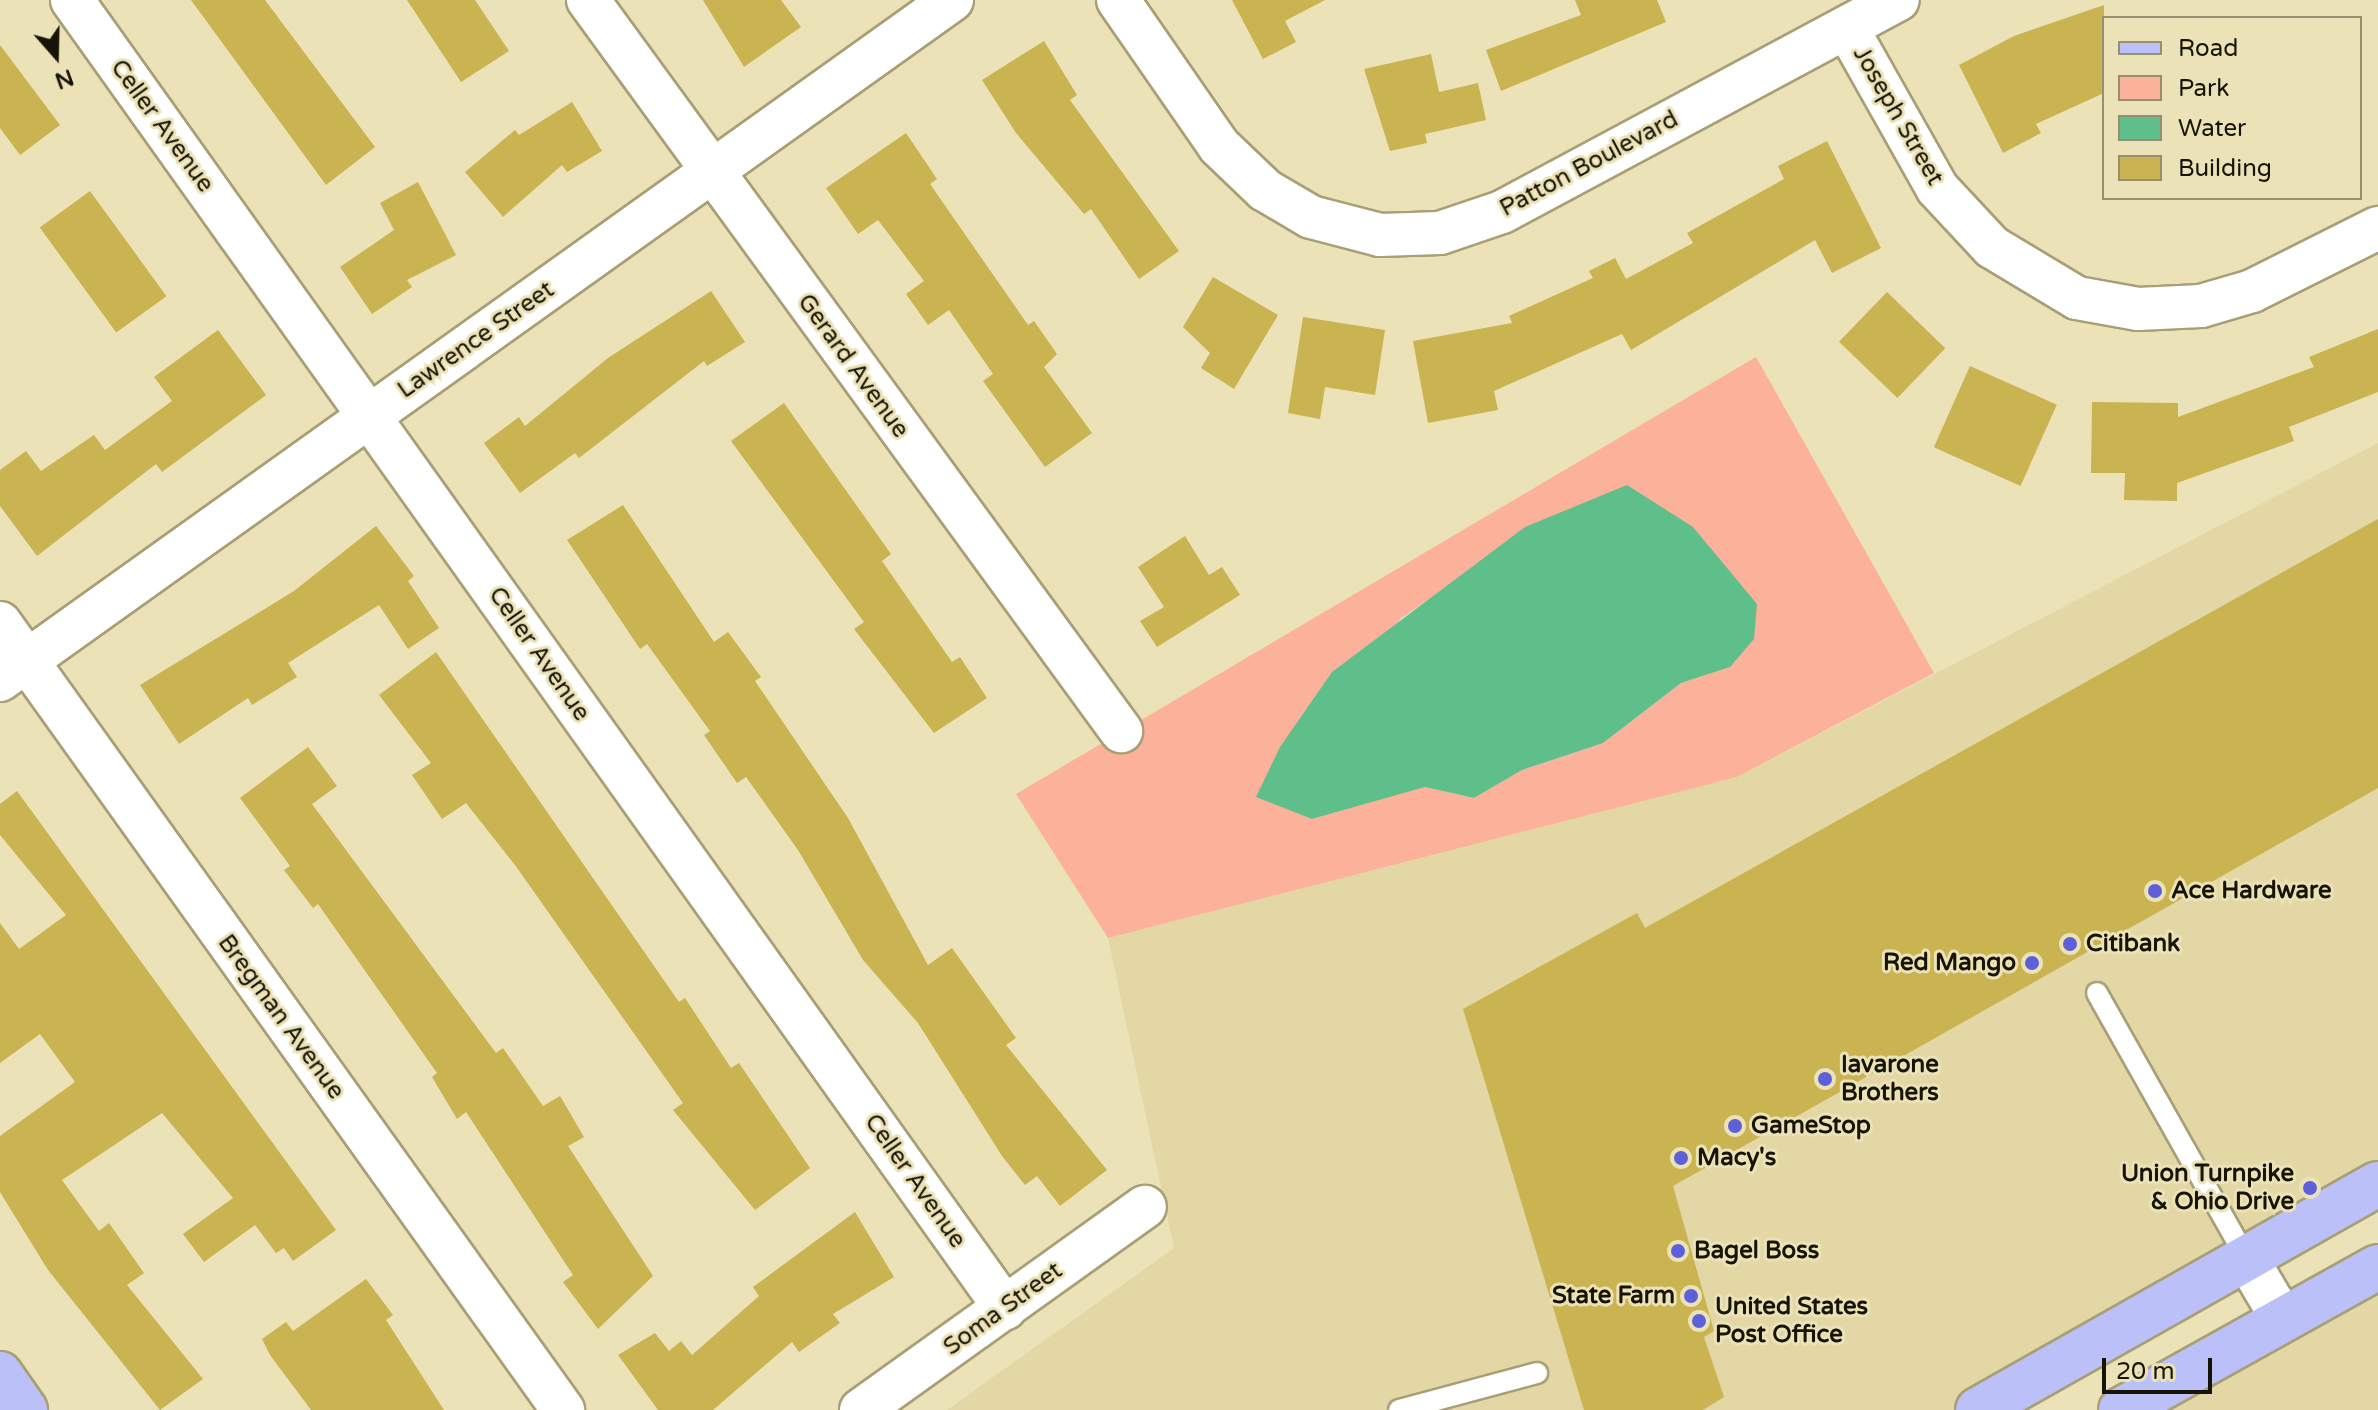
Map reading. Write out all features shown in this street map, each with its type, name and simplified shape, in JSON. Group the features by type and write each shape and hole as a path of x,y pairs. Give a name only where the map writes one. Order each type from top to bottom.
{"main road":[{"path":"1978,1410 2378,1184"},
{"path":"2121,1410 2378,1267"},
{"path":"0,1374 25,1410"}],"street":[{"name":"Celler Avenue","path":"72,0 1005,1308"},
{"name":"Gerard Avenue","path":"588,0 711,173 1121,731"},
{"name":"Lawrence Street","path":"13,671 952,0"},
{"name":"Patton Boulevard","path":"1118,0 1219,146 1265,190 1311,217 1380,235 1440,233 1502,212 1898,0"},
{"name":"Joseph Street","path":"1847,28 1937,188 1992,247 2077,298 2138,309 2201,306 2266,284 2378,228"},
{"name":"Bregman Avenue","path":"0,623 13,671 563,1410"},
{"name":"Soma Street","path":"861,1410 1145,1207"},
{"path":"2247,1259 2283,1320"}],"lane":[{"path":"2097,993 2247,1259"},
{"path":"1399,1410 1537,1373"}],"shaded area":[{"path":"2378,443 2378,1184 1978,1410 947,1410 1174,1248 1108,938 1737,777"},
{"path":"2378,1267 2378,1410 2121,1410"}],"green space":[{"path":"1756,357 1934,673 1737,777 1108,938 1016,794","holes":["1476,567 1730,667 1681,683 1603,743 1522,770 1474,798 1425,787 1312,819 1400,619"]}],"water":[{"path":"1627,485 1693,527 1757,604 1754,639 1730,667 1681,683 1603,743 1522,770 1474,798 1425,787 1312,819 1256,797 1280,747 1332,672 1525,527"}],"building":[{"path":"191,0 265,0 375,147 326,185"},
{"path":"407,0 475,0 509,51 461,82"},
{"path":"703,0 781,0 801,27 744,67"},
{"path":"1232,0 1325,0 1285,21 1296,42 1263,59"},
{"path":"1575,0 1657,0 1666,22 1501,91 1486,50 1581,15"},
{"path":"2104,5 2102,94 2036,124 2041,133 2003,153 1959,65 2014,36"},
{"path":"1044,41 1077,95 1070,100 1179,251 1139,279 1091,209 1084,214 1016,133 982,80"},
{"path":"0,45 60,125 20,155 0,128"},
{"path":"1431,54 1439,92 1478,83 1486,120 1425,134 1427,143 1390,151 1364,69"},
{"path":"572,102 602,151 567,172 562,165 503,217 465,172 515,130 519,135"},
{"path":"906,133 937,179 930,184 1028,325 1034,321 1057,354 1044,367 1092,433 1045,467 983,381 993,374 949,310 928,325 906,294 924,281 878,220 858,234 826,188"},
{"path":"1827,141 1881,248 1832,273 1815,240 1631,350 1622,334 1494,391 1498,410 1428,423 1413,341 1512,323 1509,316 1593,278 1589,271 1615,258 1626,279 1693,243 1687,233 1784,179 1778,166"},
{"path":"418,182 456,255 407,280 412,287 372,314 340,267 394,230 380,203"},
{"path":"90,191 166,296 116,333 40,227"},
{"path":"1213,277 1278,315 1234,389 1201,368 1210,353 1183,327"},
{"path":"711,291 745,342 707,366 704,361 579,458 575,453 520,493 484,443 519,417 525,426 608,358"},
{"path":"1887,292 1945,348 1897,398 1839,342"},
{"path":"1303,317 1385,330 1375,395 1325,387 1320,419 1288,413"},
{"path":"2378,329 2378,392 2289,427 2294,441 2177,483 2177,501 2124,500 2125,473 2091,473 2092,402 2178,403 2178,417 2314,367 2309,357"},
{"path":"218,330 266,395 162,472 156,464 37,556 0,506 0,470 26,451 41,471 94,435 105,450 172,401 154,377"},
{"path":"1970,366 2057,405 2021,486 1934,447"},
{"path":"784,403 891,554 882,561 952,662 960,657 987,698 934,733 854,629 864,622 731,441"},
{"path":"623,505 714,642 728,632 761,677 755,681 848,818 928,965 952,948 1016,1038 1006,1045 1107,1170 1060,1206 1037,1176 1025,1185 1002,1156 918,1023 863,960 798,850 746,777 737,783 704,735 710,731 647,644 640,649 567,540"},
{"path":"2378,519 2378,788 1673,1186 1714,1331 1704,1337 1724,1397 1703,1410 1584,1410 1463,1009 1637,913 1645,928"},
{"path":"376,526 414,576 408,581 439,628 408,649 379,605 288,663 297,677 252,705 248,698 179,744 140,685 294,591"},
{"path":"1185,536 1209,575 1222,567 1240,595 1157,647 1140,621 1164,607 1138,567"},
{"path":"436,652 679,1002 685,998 731,1068 739,1063 810,1168 755,1210 673,1110 683,1103 515,865 466,803 442,819 412,775 431,763 379,695"},
{"path":"308,747 337,786 312,804 496,1053 503,1048 543,1106 560,1096 584,1137 568,1146 653,1276 598,1329 563,1282 573,1275 466,1112 457,1119 432,1077 437,1073 318,904 313,908 284,870 290,866 240,798"},
{"path":"17,791 336,1230 293,1261 284,1248 276,1253 255,1225 204,1262 183,1234 233,1198 162,1113 62,1180 99,1231 109,1223 144,1273 127,1285 203,1379 160,1410 48,1270 0,1192 0,1136 75,1082 40,1034 0,1063 0,923 19,949 66,915 0,835 0,804"},
{"path":"855,1212 894,1277 833,1314 840,1323 799,1352 792,1342 713,1410 658,1410 618,1355 655,1333 669,1351 681,1341 692,1355 759,1296 753,1287"},
{"path":"366,1279 393,1315 386,1320 444,1410 311,1410 270,1355 262,1339 286,1322 293,1331"}],"place":[{"name":"Ace Hardware","path":"2155,891"},
{"name":"Citibank","path":"2070,944"},
{"name":"Red Mango","path":"2032,963"},
{"name":"Iavarone Brothers","path":"1825,1079"},
{"name":"GameStop","path":"1735,1126"},
{"name":"Macy's","path":"1681,1158"},
{"name":"Union Turnpike & Ohio Drive","path":"2310,1188"},
{"name":"Bagel Boss","path":"1678,1251"},
{"name":"State Farm","path":"1691,1296"},
{"name":"United States Post Office","path":"1699,1321"}]}
